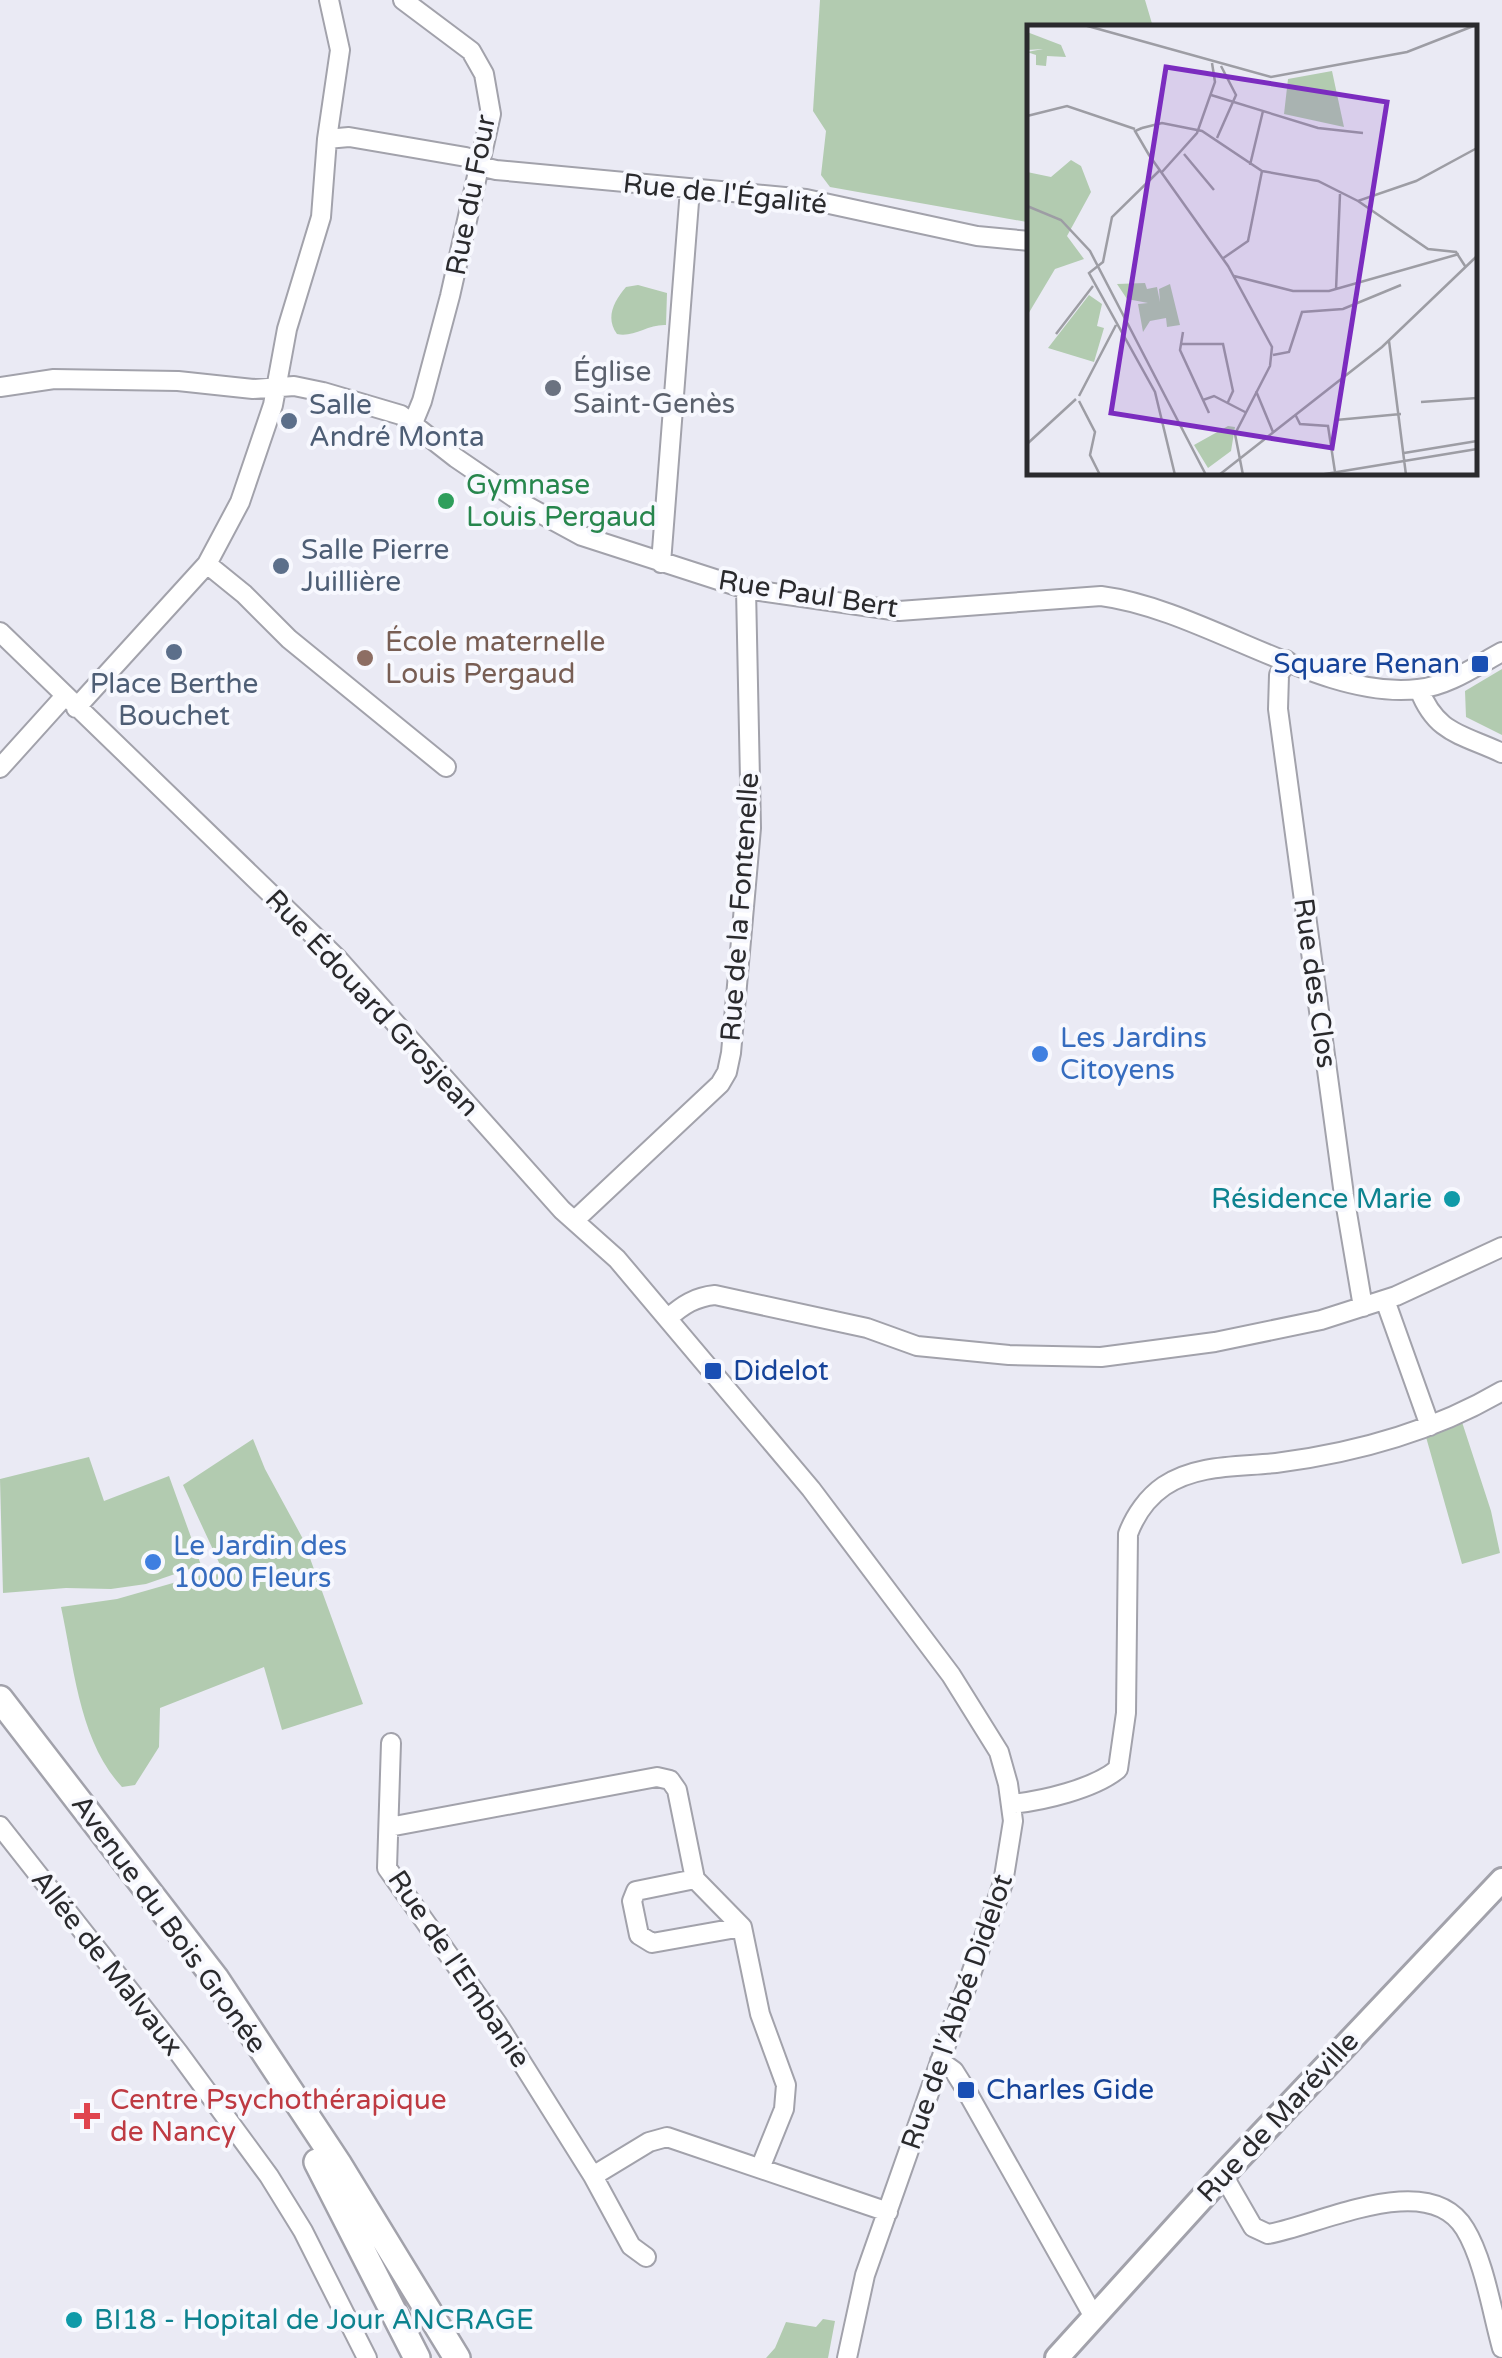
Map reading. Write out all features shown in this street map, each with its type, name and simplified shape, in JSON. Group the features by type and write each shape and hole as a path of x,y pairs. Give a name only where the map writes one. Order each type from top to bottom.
{"main road":[{"name":"Avenue du Bois Gronée","path":"0,1699 216,1979 339,2166 457,2358"},
{"name":"Avenue du Bois Gronée","path":"0,1725 206,1990 334,2192 417,2358"},
{"name":"Rue de Maréville","path":"1057,2358 1223,2175 1502,1880"}],"street":[{"path":"0,768 207,564 240,502 278,388 277,371 287,329 321,218 340,50 329,0"},
{"name":"Rue du Four","path":"403,0 462,42 482,66 491,114 450,296 422,401 412,423"},
{"name":"Rue de l'Égalité","path":"327,139 348,137 466,156 479,166 806,198 977,236 1027,240"},
{"path":"660,563 690,189"},
{"name":"Rue Paul Bert","path":"0,387 54,380 178,381 253,389 294,386 323,392 391,411 525,505 582,536 746,589 899,611 1102,596 1128,599 1178,614 1324,674 1382,689 1419,689"},
{"path":"207,564 289,639 446,766"},
{"name":"Rue de la Fontenelle","path":"575,1220 720,1084 727,1072 732,1053 751,828 746,589"},
{"name":"Rue Édouard Grosjean","path":"0,632 338,959 690,1342"},
{"path":"1502,652 1454,678 1419,689 1427,711 1440,724 1502,753"},
{"name":"Rue des Clos","path":"1286,660 1279,674 1278,709 1344,1196 1363,1307"},
{"path":"668,1318 700,1297 715,1295 868,1328 917,1346 1076,1358 1214,1342 1300,1326 1385,1300 1502,1247"},
{"path":"1385,1300 1430,1426"},
{"name":"Rue de l'Abbé Didelot","path":"690,1342 822,1503 975,1710 998,1752 1011,1804 1012,1840 1003,1883 858,2300 847,2358"},
{"path":"1011,1804 1036,1802 1104,1779 1118,1769 1126,1713 1128,1534 1141,1508 1164,1486 1205,1470 1316,1456 1396,1438 1500,1399"},
{"name":"Rue de l'Embanie","path":"391,1743 387,1868 390,1875 489,2010 593,2176 631,2246 646,2257"},
{"path":"389,1827 657,1777 670,1780 677,1790 695,1879 742,1927 760,2014 786,2085 784,2109 761,2166"},
{"name":"Allée de Malvaux","path":"0,1826 178,2052 269,2176 312,2246 367,2358"},
{"path":"695,1879 636,1891 632,1902 639,1935 652,1943 742,1927"},
{"path":"940,2061 954,2071 966,2090 1094,2317"},
{"path":"593,2176 649,2142 667,2137 888,2212"},
{"path":"1223,2175 1253,2227 1268,2234 1408,2200 1438,2206 1456,2217 1472,2244 1502,2348"}],"green space":[{"path":"820,0 1145,0 1152,25 1027,25 1027,222 830,187 821,175 826,131 813,111"},
{"path":"638,285 667,293 666,325 617,334 611,316 615,304 626,287"},
{"path":"1502,669 1502,735 1466,717 1465,691"},
{"path":"1462,1422 1491,1511 1500,1553 1462,1564 1426,1437"},
{"path":"253,1439 303,1539 363,1704 282,1730 264,1667 160,1708 159,1747 135,1785 122,1787 96,1748 87,1725 61,1607 117,1599 222,1569 183,1485"},
{"path":"89,1457 104,1501 169,1476 201,1565 146,1584 111,1589 3,1593 0,1479"},
{"path":"823,2319 835,2321 828,2358 766,2358 775,2348 786,2322 816,2327"}],"place":[{"name":"Église Saint-Genès","path":"553,388"},
{"name":"Salle André Monta","path":"289,421"},
{"name":"Gymnase Louis Pergaud","path":"446,501"},
{"name":"Salle Pierre Juillière","path":"281,566"},
{"name":"Place Berthe Bouchet","path":"174,652"},
{"name":"École maternelle Louis Pergaud","path":"365,658"},
{"name":"Square Renan","path":"1480,664"},
{"name":"Les Jardins Citoyens","path":"1040,1054"},
{"name":"Résidence Marie","path":"1452,1199"},
{"name":"Didelot","path":"713,1371"},
{"name":"Le Jardin des 1000 Fleurs","path":"153,1562"},
{"name":"Charles Gide","path":"966,2090"},
{"name":"Centre Psychothérapique de Nancy","path":"87,2116"},
{"name":"BI18 - Hopital de Jour ANCRAGE","path":"74,2320"}]}
